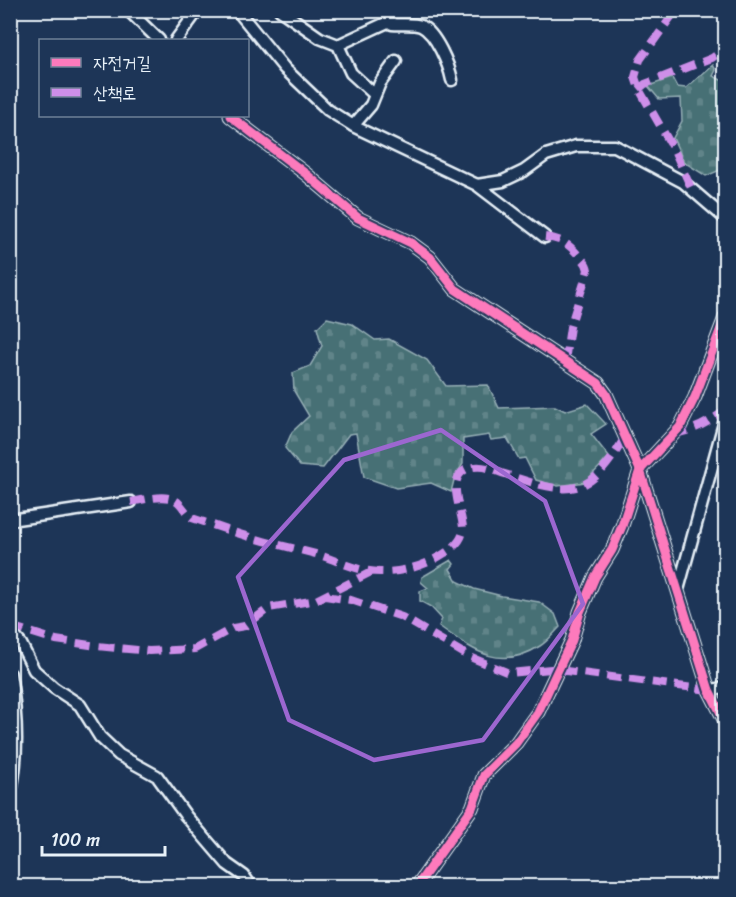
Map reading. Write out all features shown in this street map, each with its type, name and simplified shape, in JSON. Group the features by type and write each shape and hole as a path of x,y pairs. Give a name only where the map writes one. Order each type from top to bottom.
{"street":[{"path":"128,10 158,39"},
{"path":"177,39 198,10"},
{"path":"237,10 285,69 328,110 353,126 477,185 545,237"},
{"path":"280,10 320,38 338,45 351,72 374,94"},
{"path":"338,45 388,16 392,24 417,25 429,32 441,49 452,80"},
{"path":"353,126 371,105 374,94 396,61"},
{"path":"231,117 306,174 357,218 411,243 430,257 455,289 598,383 606,394 640,470 709,690 726,723"},
{"path":"477,185 503,181 524,171 546,155 576,146 615,146 683,182 726,219"},
{"path":"417,886 472,808 484,776 516,742 538,712 572,640 580,612 595,577 619,534 640,470 680,427 695,397 726,315"},
{"path":"678,590 726,416"},
{"path":"10,520 131,502"},
{"path":"10,631 21,644 34,670 54,688 80,705 100,737 119,755 157,776 227,864 244,876 251,886"},
{"path":"10,674 15,701 16,747 10,796"},
{"path":"709,690 726,688"}],"highlighted area":[{"path":"441,430 545,501 583,604 483,740 374,760 289,720 238,577 344,460"}],"green space":[{"path":"713,65 716,70 713,76 725,80 725,168 706,176 684,162 673,138 682,121 681,98 659,99 648,86 672,78 677,87 686,88"},
{"path":"327,318 352,324 375,340 389,339 427,360 446,386 488,385 499,408 555,406 565,411 587,404 606,424 591,434 609,457 585,482 558,486 536,480 525,458 519,459 507,438 491,440 489,435 463,439 463,464 455,476 451,492 431,483 396,488 364,477 356,433 349,434 323,468 300,466 285,448 292,432 309,416 294,391 293,373 310,366 322,346 317,328"},
{"path":"451,560 454,564 450,569 457,581 474,589 539,602 555,614 560,627 540,646 525,654 512,657 487,655 463,643 439,626 442,619 431,607 420,601 420,591 428,588 421,582 422,577"}],"marked path":[{"path":"674,13 640,60 635,77 639,89 674,150 692,190"},
{"path":"639,89 645,84 712,58 726,48"},
{"path":"545,237 569,245 585,262 588,270 570,327 565,361"},
{"path":"673,434 688,431 726,410"},
{"path":"131,502 169,498 179,503 192,518 232,532 319,555 364,570 397,571 430,561 448,551 459,540 463,529 456,486 462,472 474,467 483,467 546,486 575,487 588,482 600,473 625,437"},
{"path":"10,626 56,640 97,646 149,651 195,649 233,628 245,626 269,608 316,600 373,571"},
{"path":"325,596 351,600 402,617 470,657 509,673 551,669 709,690"}],"cycle path":[{"path":"231,117 306,174 358,218 411,243 430,257 455,289 598,383 606,394 640,470 709,690 726,723"},
{"path":"417,886 472,808 484,775 516,743 538,712 572,640 580,612 595,577 612,550 640,470 680,427 695,397 726,315"}]}
